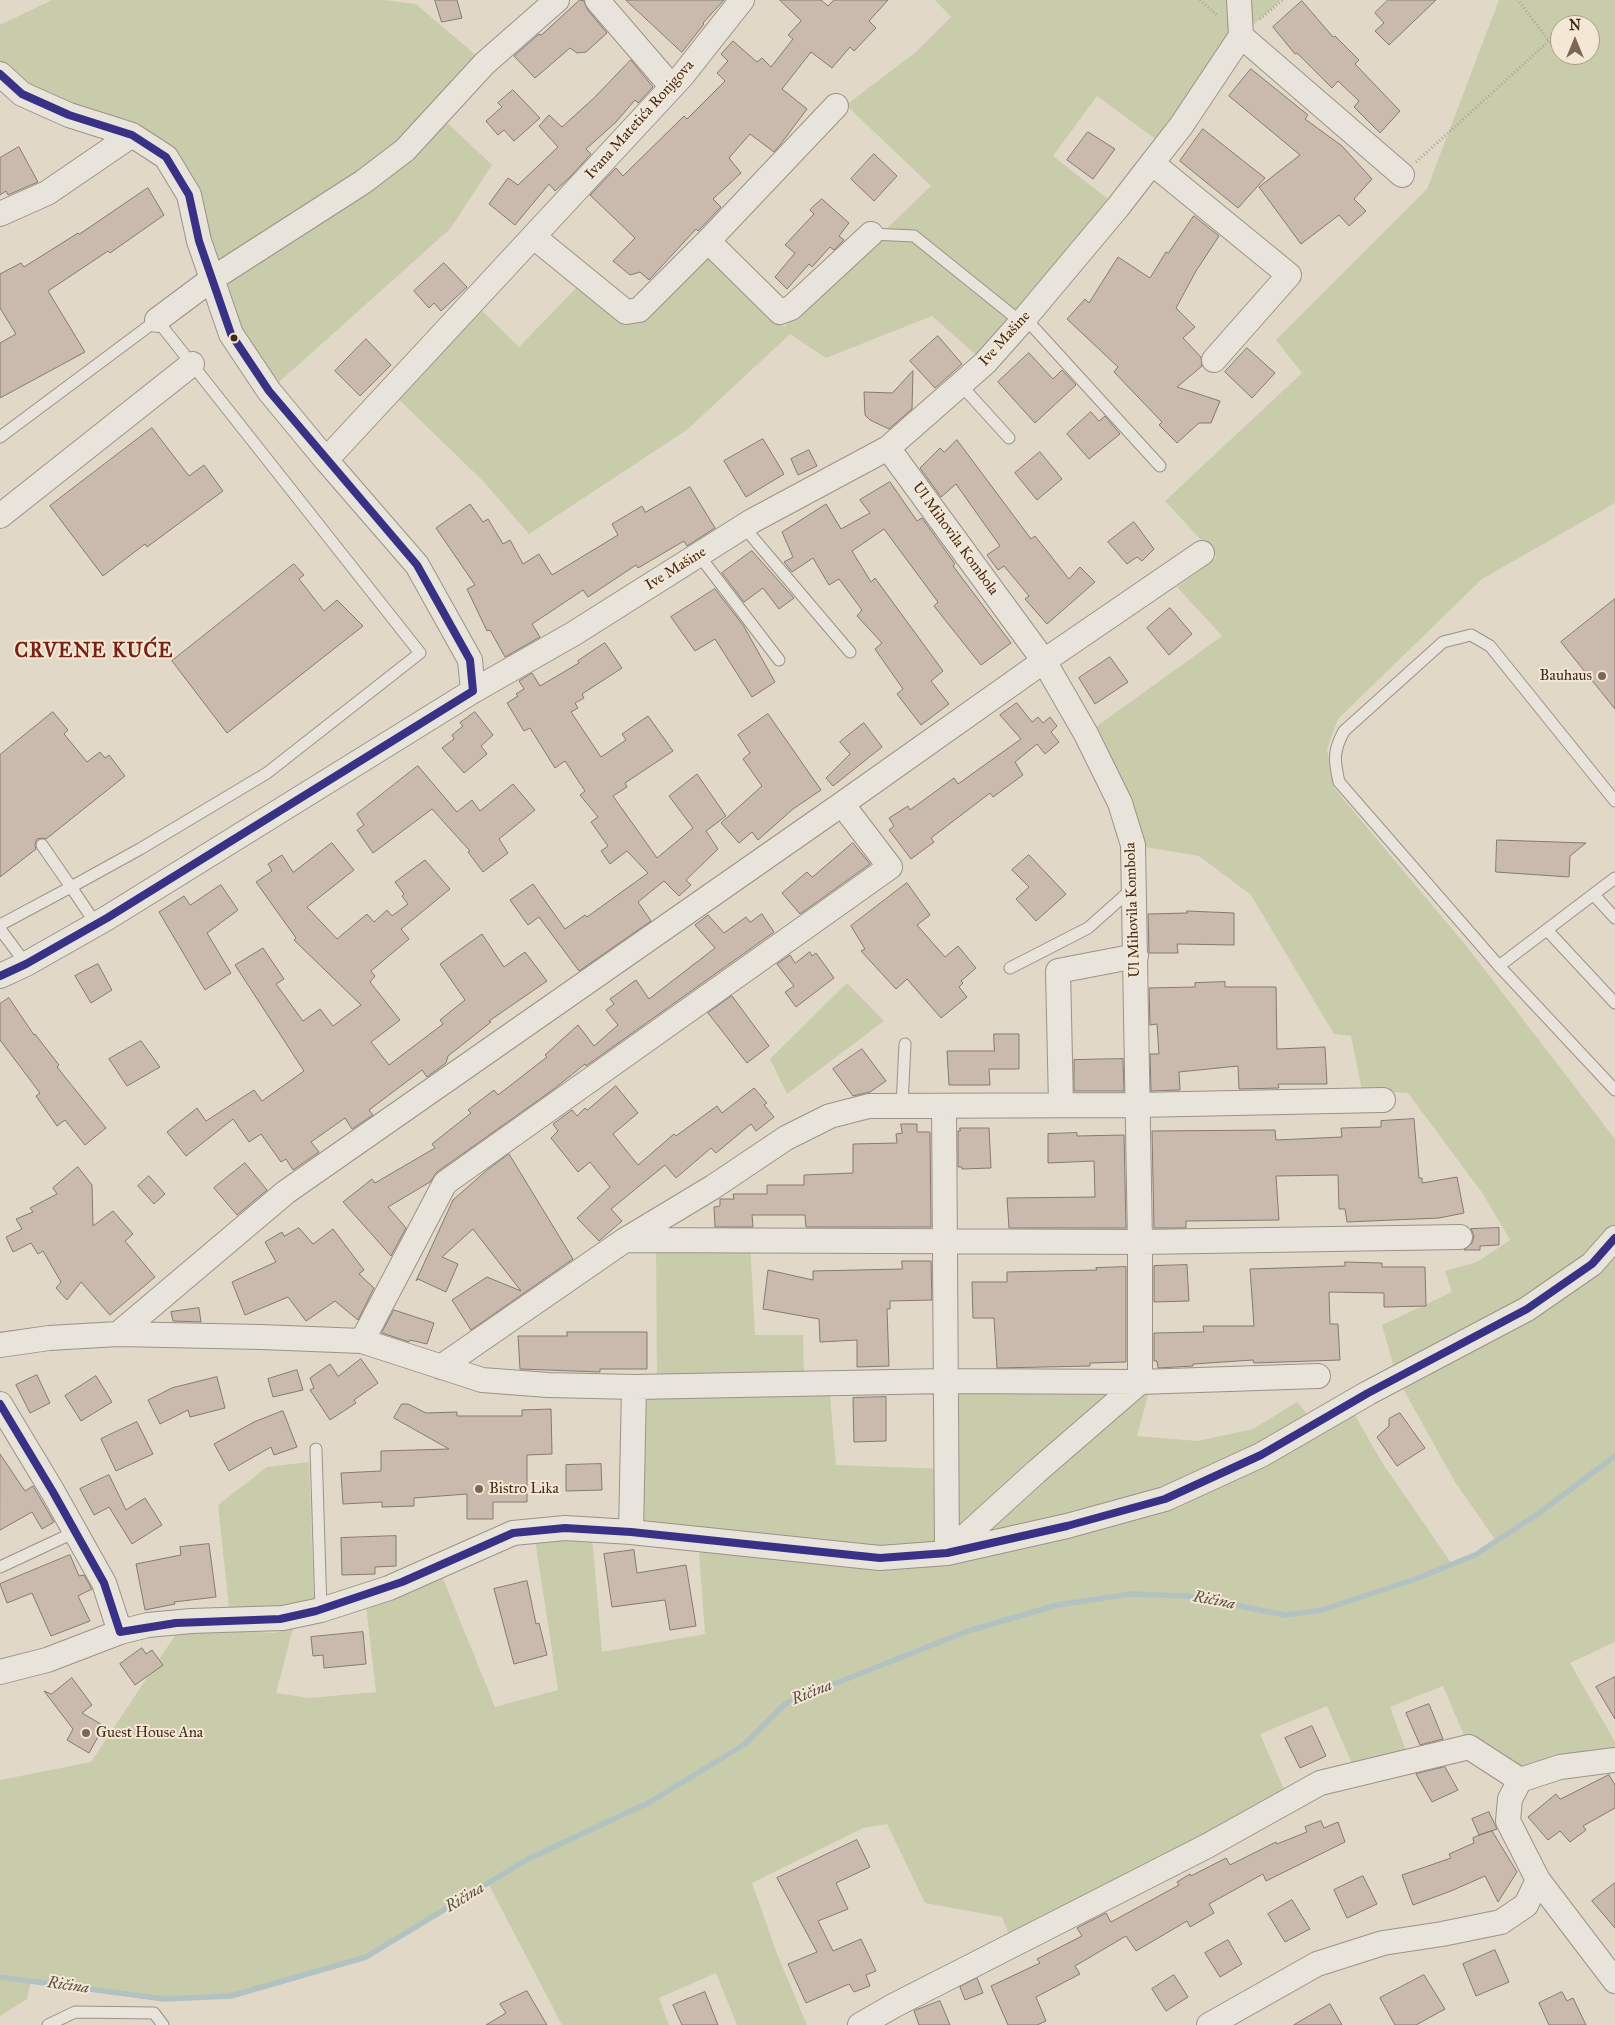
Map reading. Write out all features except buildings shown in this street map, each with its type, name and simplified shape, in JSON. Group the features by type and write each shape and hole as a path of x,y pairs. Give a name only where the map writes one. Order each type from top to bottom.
{"street":[{"path":"157,320 212,279 363,182 405,150 485,63 557,0"},
{"path":"598,0 672,87"},
{"name":"Ivana Matetića Ronjgova","path":"326,460 534,238 672,87 742,0"},
{"path":"1239,0 1241,36 1402,175"},
{"name":"Ive Mašine","path":"0,976 26,964 96,924 473,691 573,634 742,526 888,448 985,363 1023,320 1118,207 1181,126 1241,36"},
{"path":"0,74 22,94 68,115 132,135 166,157 189,195 199,241 231,334 269,391 417,565 470,660 473,691"},
{"path":"534,238 626,312 639,310 708,241 836,106"},
{"path":"0,214 48,193 132,135"},
{"path":"1152,163 1289,275 1214,360"},
{"path":"708,241 780,312 791,308 871,234"},
{"path":"0,516 192,364"},
{"name":"Ul Mihovila Kombola","path":"888,448 1044,661 1086,734 1120,803 1133,844 1136,956 1136,1105 1140,1242 1140,1382"},
{"path":"118,1334 286,1192 1044,661 1202,553"},
{"path":"362,1341 445,1183 890,867 842,804"},
{"path":"1061,1105 1058,971 1136,956"},
{"path":"441,1367 626,1240 713,1187 786,1138 830,1116 869,1106 1136,1105 1383,1100"},
{"path":"944,1106 946,1381 957,1551"},
{"path":"626,1240 1140,1242 1460,1237"},
{"path":"0,1672 47,1660 120,1632 148,1625 191,1621 283,1618 321,1610 389,1588 513,1533 566,1528 632,1532 880,1558 957,1551 1068,1526 1165,1499 1262,1455 1368,1393 1527,1309 1592,1264 1615,1238"},
{"path":"0,1345 49,1338 118,1334 362,1341 482,1380 548,1385 634,1387 946,1381 1140,1382 1318,1376"},
{"path":"957,1551 1036,1472 1140,1382"},
{"path":"632,1532 634,1387"},
{"path":"0,1404 104,1583 120,1632"},
{"path":"860,2025 1207,1846 1320,1783 1469,1747 1520,1780"},
{"path":"1615,1760 1560,1767 1520,1780 1510,1799 1508,1822 1538,1880 1615,1981"},
{"path":"1209,2025 1245,2016 1317,1964 1383,1943 1501,1922 1526,1905 1538,1880"}],"lane":[{"path":"871,234 914,236 1023,320 1160,466"},
{"path":"0,437 157,320 420,653 267,773 140,849 0,925"},
{"path":"960,384 1009,438"},
{"path":"742,526 850,652"},
{"path":"698,554 779,660"},
{"path":"1615,801 1490,646 1471,635 1443,642 1344,731 1337,744 1334,761 1339,782 1499,966 1615,1090"},
{"path":"42,845 96,924"},
{"path":"1499,966 1615,878"},
{"path":"1010,968 1088,928 1134,887"},
{"path":"1594,895 1615,918"},
{"path":"0,929 26,964"},
{"path":"1547,930 1615,1002"},
{"path":"902,1106 904,1044"},
{"path":"316,1449 321,1610"},
{"path":"0,1567 75,1532"},
{"path":"48,2025 75,2012 154,2013 163,2025"}],"path":[{"path":"1402,175 1549,41 1518,0"}],"green space":[{"path":"52,0 384,0 416,4 485,63 437,113 492,165 450,229 269,391 166,157 0,74 0,25"},
{"path":"935,0 1281,0 1241,36 1165,146 1097,96 1053,156 1118,207 985,363 932,316 826,358 790,334 688,429 529,534 483,481 390,391 473,302 519,347 578,286 626,312 708,241 784,327 931,186 846,105 916,52 951,17"},
{"path":"1499,0 1615,0 1615,503 1482,579 1338,719 1327,749 1334,788 1468,948 1615,1139 1615,1642 1570,1663 1615,1742 1615,1760 1520,1780 1469,1747 1443,1686 1390,1707 1410,1761 1356,1773 1327,1706 1260,1734 1289,1801 1013,1945 1002,1917 925,1903 887,1824 863,1828 752,1883 777,1954 807,2025 737,2025 716,1973 659,1998 669,2025 562,2025 488,1883 366,1957 231,1996 164,1999 31,1981 27,1999 0,2016 0,1780 91,1762 176,1634 226,1630 273,1633 293,1628 276,1693 309,1698 376,1692 366,1606 442,1576 495,1707 558,1690 535,1540 592,1536 602,1652 705,1634 698,1539 631,1532 634,1387 657,1386 656,1241 750,1241 755,1335 803,1335 804,1383 829,1384 836,1465 948,1469 946,1381 1150,1388 1137,1436 1198,1441 1253,1429 1297,1402 1316,1424 1349,1405 1383,1464 1452,1564 1475,1555 1496,1541 1455,1482 1397,1378 1382,1325 1452,1292 1445,1271 1477,1262 1510,1240 1483,1194 1408,1093 1362,1090 1351,1036 1334,1034 1251,895 1199,856 1133,845 1086,734 1222,636 1177,587 1217,557 1165,501 1302,373 1276,340 1427,189"},
{"path":"847,983 884,1021 787,1094 770,1059"},
{"path":"309,1462 314,1601 272,1608 229,1608 218,1505 267,1467"}],"waterway":[{"name":"Ričina","path":"0,1977 164,1999 231,1996 366,1957 528,1859 650,1802 745,1744 786,1703 965,1632 1057,1605 1131,1594 1187,1596 1286,1615 1322,1610 1413,1580 1475,1555 1539,1513 1615,1456"}],"transit line":[{"path":"0,74 22,94 69,115 132,135 166,157 189,195 199,241 231,334 269,391 417,565 470,660 473,691 107,918 26,964 0,976"},
{"path":"0,1404 53,1492 104,1583 120,1632 176,1623 280,1619 316,1611 402,1582 513,1533 565,1528 631,1532 880,1558 947,1553 1067,1526 1165,1499 1261,1455 1368,1393 1527,1309 1592,1264 1615,1238"}],"place":[{"name":"Bauhaus","path":"1602,676"},
{"name":"Bistro Lika","path":"479,1489"},
{"name":"Guest House Ana","path":"86,1733"}],"district":[{"name":"CRVENE KUĆE","path":"94,652"}]}
